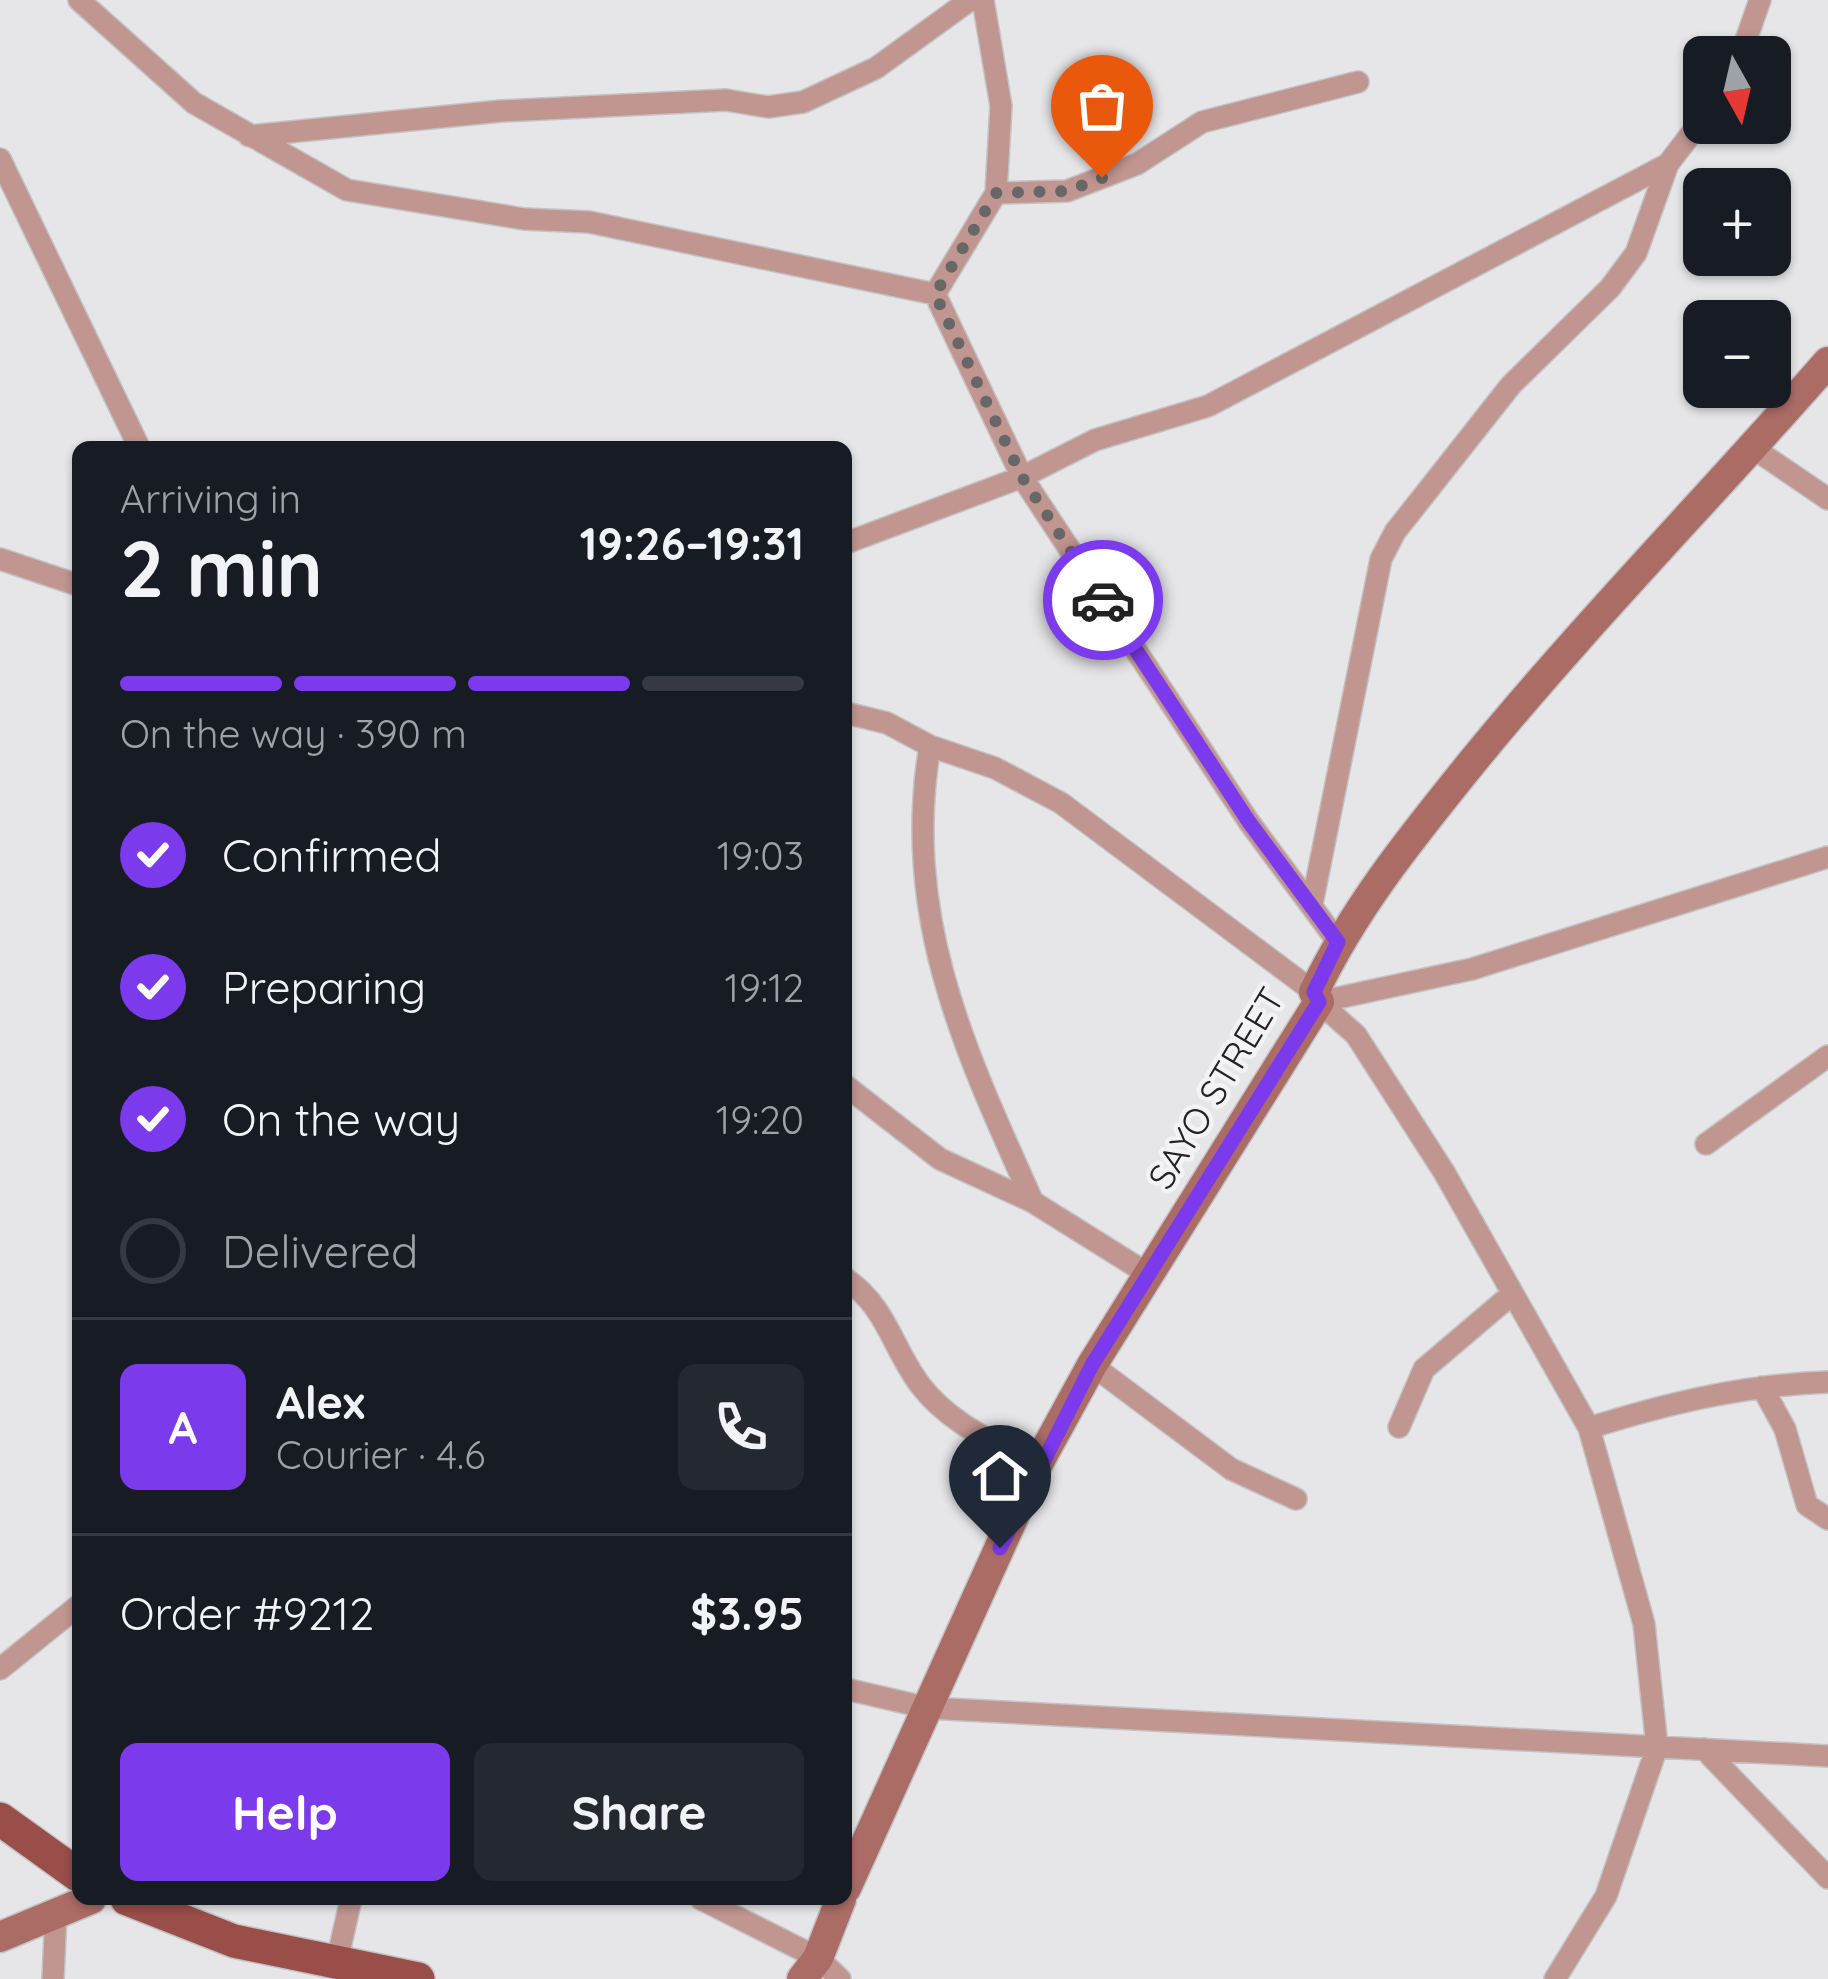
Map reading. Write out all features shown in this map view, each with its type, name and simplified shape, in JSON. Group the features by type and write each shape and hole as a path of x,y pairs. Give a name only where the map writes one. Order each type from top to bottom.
{"main road":[{"path":"0,1819 72,1871"},
{"path":"142,1905 234,1941 418,1979"}],"street":[{"path":"79,0 194,103 347,190 524,219 589,222 935,294"},
{"path":"249,136 501,111 726,100 768,107 803,102 876,68 970,0"},
{"path":"935,294 996,193 1001,106 983,0"},
{"path":"1747,36 1760,0"},
{"path":"996,193 1067,191 1137,164 1202,122 1358,82"},
{"path":"1312,904 1381,559 1395,532 1511,386 1610,288 1636,254 1667,164 1683,144"},
{"path":"0,159 136,441"},
{"path":"852,541 1022,477 1095,440 1208,406 1667,164"},
{"path":"935,294 1022,477 1249,822 1338,942"},
{"name":"SAYO STREET","path":"852,1875 1036,1467 1092,1365 1317,997 1338,942 1400,852 1545,672 1828,362"},
{"path":"1753,448 1828,499"},
{"path":"0,559 72,583"},
{"path":"852,714 887,723 930,746 995,768 1061,802 1317,997 1368,1054 1444,1172 1589,1427 1644,1624 1658,1747 1606,1896 1555,1979"},
{"path":"930,746 919,822 930,930 968,1047 1034,1202"},
{"path":"1317,997 1472,969 1828,857"},
{"path":"1706,1144 1828,1056"},
{"path":"852,1091 940,1159 1034,1202 1148,1274"},
{"path":"852,1285 880,1311 917,1381 942,1411 1036,1467"},
{"path":"1399,1427 1424,1369 1511,1295"},
{"path":"1092,1365 1231,1468 1296,1498"},
{"path":"1589,1427 1662,1405 1762,1387 1828,1382"},
{"path":"1762,1387 1785,1429 1807,1504 1828,1519"},
{"path":"0,1669 72,1611"},
{"path":"852,1690 928,1708 1828,1756"},
{"path":"1704,1749 1828,1877"},
{"path":"2,1935 76,1905"},
{"path":"337,1961 351,1905"},
{"path":"711,1905 820,1972 839,1905"},
{"path":"53,1979 56,1913"}],"way so far":[{"path":"1102,178 1067,191 996,193 935,294 1022,477 1103,600"}],"route":[{"path":"1000,1548 1036,1467 1092,1365 1319,1002 1314,992 1338,942 1249,822 1103,600"}]}
